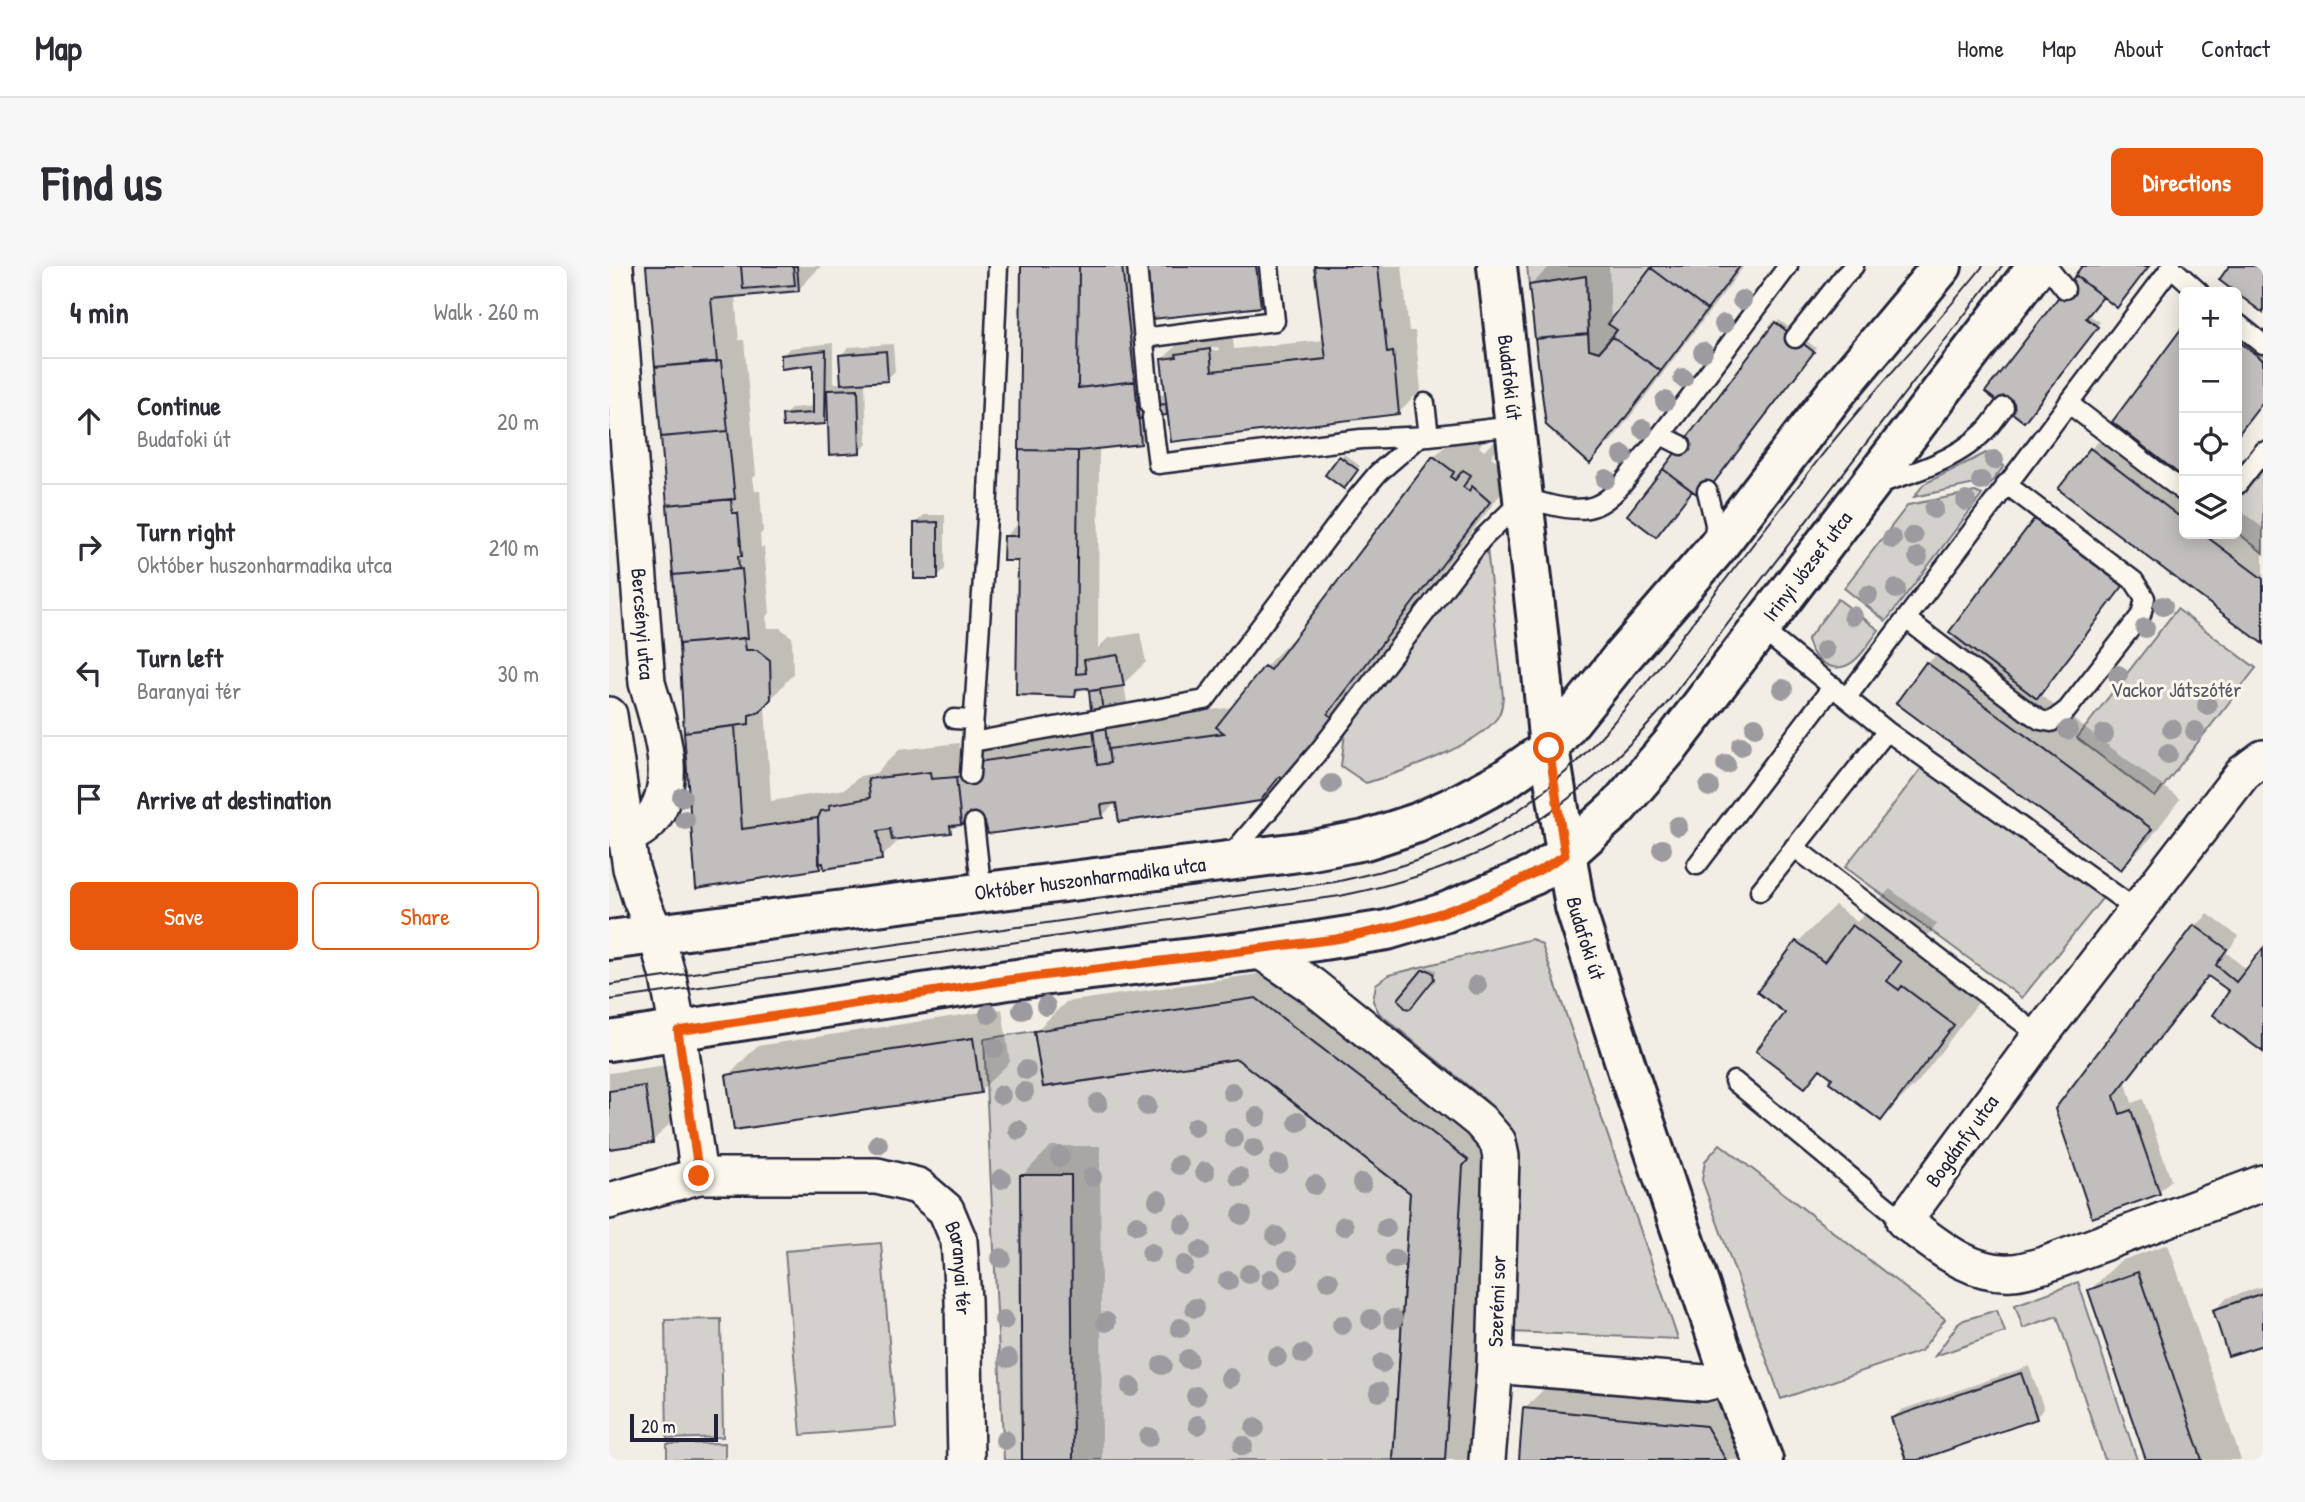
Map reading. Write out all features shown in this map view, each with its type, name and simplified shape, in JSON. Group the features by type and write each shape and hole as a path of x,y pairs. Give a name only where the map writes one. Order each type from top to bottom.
{"main road":[{"name":"Budafoki út","path":"1497,266 1549,748 1565,855 1579,920 1730,1376 1763,1460"},
{"path":"1549,748 1622,657 1714,551 1834,395 1942,266"},
{"name":"Irinyi József utca","path":"1565,855 1624,800 1671,745 1868,487 2051,277"},
{"name":"Október huszonharmadika utca","path":"609,940 1224,863 1366,840 1417,823 1461,803 1504,779 1549,748"},
{"path":"609,1041 1008,980 1259,950 1387,930 1444,913 1534,875 1565,855"}],"street":[{"name":"Bercsényi utca","path":"615,266 647,683 661,734 667,778 662,804 648,824 627,837"},
{"path":"609,715 631,868 656,934 668,977 699,1176"},
{"name":"Bogdánfy utca","path":"1904,1221 2040,1036 2243,773 2263,758"},
{"name":"Szerémi sor","path":"1259,950 1311,985 1480,1121 1498,1142 1501,1157 1495,1364 1487,1460"},
{"name":"Baranyai tér","path":"609,1201 699,1176 877,1176 918,1186 946,1210 959,1241 963,1300 966,1460"},
{"path":"1904,1221 1962,1263 2012,1272 2044,1265 2263,1183"},
{"path":"1495,1364 1699,1383 1730,1376"}],"lane":[{"path":"970,775 987,517 998,266"},
{"path":"1137,266 1158,464 1361,439 1425,436 1514,426"},
{"path":"1144,338 1275,321 1269,266"},
{"path":"1224,863 1319,751 1482,539 1524,498 1565,508 1596,506 1608,499 1661,435 1788,266"},
{"path":"1795,338 1854,266"},
{"path":"2047,266 2051,277"},
{"path":"1697,865 1840,692 1906,620 2172,267 2194,287"},
{"path":"2242,327 2263,344"},
{"path":"1425,403 1425,436"},
{"path":"2068,403 2179,488"},
{"path":"1868,487 1913,473 1966,446 1985,433 2004,407"},
{"path":"1661,435 1681,446"},
{"path":"972,742 1205,701 1308,561 1378,472 1425,436"},
{"path":"2242,479 2263,452"},
{"path":"1906,620 2028,712 2040,720 2051,722 2067,710 2141,615 2145,598 2134,581 2006,484"},
{"path":"1707,491 1715,524 1714,551"},
{"path":"1761,629 1887,731 2137,910"},
{"path":"954,719 973,720"},
{"path":"1759,891 1887,731"},
{"path":"974,823 982,893"},
{"path":"1794,846 2040,1036"},
{"path":"1734,1082 1904,1221"}],"green space":[{"path":"1527,266 1653,266 1609,324 1617,330 1599,352 1589,349 1586,277 1529,285"},
{"path":"1986,453 2004,466 1987,488 1975,484 1914,497 1924,484"},
{"path":"2263,465 2263,553 2242,536 2242,491"},
{"path":"1975,492 1982,495 1886,621 1844,588 1908,505"},
{"path":"1485,547 1503,697 1499,715 1473,739 1417,765 1366,783 1341,766 1346,725"},
{"path":"1838,599 1879,630 1858,658 1846,666 1832,667 1819,660 1807,640"},
{"name":"Vackor Játszótér","path":"2177,609 2256,668 2155,797 2077,738"},
{"path":"1925,764 2105,895 2022,998 1845,867"},
{"path":"1532,939 1542,945 1678,1339 1510,1332 1503,1122 1483,1098 1379,1013 1373,1001 1376,984 1389,975"},
{"path":"1034,1031 1044,1087 1237,1059 1410,1193 1393,1460 1004,1460 984,1039"},
{"path":"1720,1144 1945,1319 1921,1351 1781,1399 1702,1180 1705,1161"},
{"path":"881,1243 896,1427 801,1435 785,1251"},
{"path":"2078,1282 2137,1460 2105,1460 2057,1316 2023,1328 2015,1305"},
{"path":"1997,1310 2005,1332 1935,1356 1958,1324"},
{"path":"721,1319 723,1437 667,1439 665,1320"},
{"path":"725,1443 725,1460 667,1460 667,1444"}],"building":[{"path":"646,266 797,266 799,291 711,299 717,362 655,367"},
{"path":"741,266 793,266 795,285 743,289"},
{"path":"1021,266 1079,266 1078,388 1135,381 1141,444 1078,451 1019,450"},
{"path":"1079,266 1122,266 1135,381 1078,388"},
{"path":"1147,266 1256,266 1261,307 1153,319"},
{"path":"1314,266 1378,266 1387,353 1393,352 1399,414 1171,442 1161,359 1210,349 1212,371 1326,359"},
{"path":"1740,266 1707,310 1651,268"},
{"path":"2082,266 2149,266 2117,308 2075,275"},
{"path":"2229,266 2263,266 2263,313 2242,297 2242,287 2228,287 2219,280"},
{"path":"1651,268 1707,310 1661,371 1612,337 1617,330 1608,324"},
{"path":"1586,276 1588,334 1535,339 1529,285"},
{"path":"2075,276 2103,297 2086,318 2098,327 2024,422 1985,392"},
{"path":"1775,322 1814,352 1702,498 1663,469"},
{"path":"2179,332 2179,474 2112,422"},
{"path":"1588,334 1589,349 1599,352 1612,337 1661,371 1590,464 1546,425 1535,339"},
{"path":"2242,344 2263,360 2263,402 2242,429"},
{"path":"826,350 825,424 783,427 782,415 813,413 813,365 781,369 781,355"},
{"path":"886,351 888,381 841,384 839,355"},
{"path":"721,361 728,431 661,437 655,367"},
{"path":"858,389 860,453 829,455 827,390"},
{"path":"1166,404 1167,415 1138,419 1137,407"},
{"path":"728,431 735,499 667,505 661,437"},
{"path":"2090,448 2179,516 2179,539 2210,539 2263,579 2263,644 2058,489"},
{"path":"1019,450 1078,451 1076,674 1086,673 1084,660 1118,655 1124,686 1089,691 1088,688 1076,689 1075,697 1016,695 1018,561 1003,561 1004,536 1018,536"},
{"path":"1339,456 1358,470 1344,489 1325,475"},
{"path":"1433,456 1454,472 1451,477 1455,480 1463,470 1471,475 1463,487 1469,491 1472,486 1490,502 1328,714 1335,719 1287,781 1280,776 1260,801 1119,822 1116,803 1101,805 1103,818 988,834 985,822 961,825 956,777 979,775 977,762 1095,745 1097,765 1110,763 1108,749 1224,733 1216,727 1264,666 1270,670"},
{"path":"1663,469 1692,491 1656,537 1627,515"},
{"path":"731,499 732,513 738,513 742,556 738,556 739,569 673,575 667,505"},
{"path":"2034,519 2123,586 2037,699 1949,632"},
{"path":"938,522 938,579 914,579 914,523"},
{"path":"742,569 748,638 679,644 673,575"},
{"path":"744,638 746,650 757,650 770,660 771,699 760,712 749,715 749,724 684,732 679,644"},
{"path":"1926,662 2152,829 2121,870 1896,703"},
{"path":"1100,690 1110,763 1097,765 1089,691"},
{"path":"735,726 742,829 818,818 820,869 696,889 684,732"},
{"path":"930,772 931,779 956,777 961,825 950,826 951,833 892,840 890,829 878,831 882,860 824,869 823,863 819,864 818,818 821,811 830,810 829,805 870,798 868,779"},
{"path":"1852,925 1901,962 1887,981 1899,990 1902,986 1954,1025 1881,1121 1829,1082 1832,1078 1820,1069 1805,1088 1756,1051 1785,1013 1757,992 1796,941 1824,962"},
{"path":"2194,925 2227,949 2216,965 2236,982 2263,948 2263,1052 2213,1015 2229,991 2208,976 2114,1096 2120,1114 2131,1110 2160,1194 2092,1218 2055,1109"},
{"path":"1422,970 1433,973 1434,979 1410,1009 1405,1008 1398,999"},
{"path":"1256,998 1468,1160 1463,1166 1445,1460 1393,1460 1410,1193 1237,1059 1043,1087 1034,1031"},
{"path":"973,1038 981,1093 734,1130 726,1075"},
{"path":"645,1086 653,1143 609,1149 609,1091"},
{"path":"1020,1175 1071,1175 1073,1460 1022,1460"},
{"path":"2138,1272 2202,1460 2146,1460 2088,1290"},
{"path":"2263,1293 2263,1345 2228,1356 2213,1310"},
{"path":"2021,1373 2037,1419 1919,1460 1906,1460 1891,1418"},
{"path":"1523,1408 1706,1426 1726,1460 1519,1460"}],"tram line":[{"path":"609,985 1335,882 1418,860 1466,841 1502,822 1534,799 1592,746 1644,686 1835,438 1983,266"},
{"path":"609,1000 1340,896 1438,870 1520,832 1593,779 1664,707 2002,266"}],"route":[{"path":"699,1176 678,1031 1008,980 1336,939 1387,930 1444,913 1534,875 1565,855 1549,748"}]}
